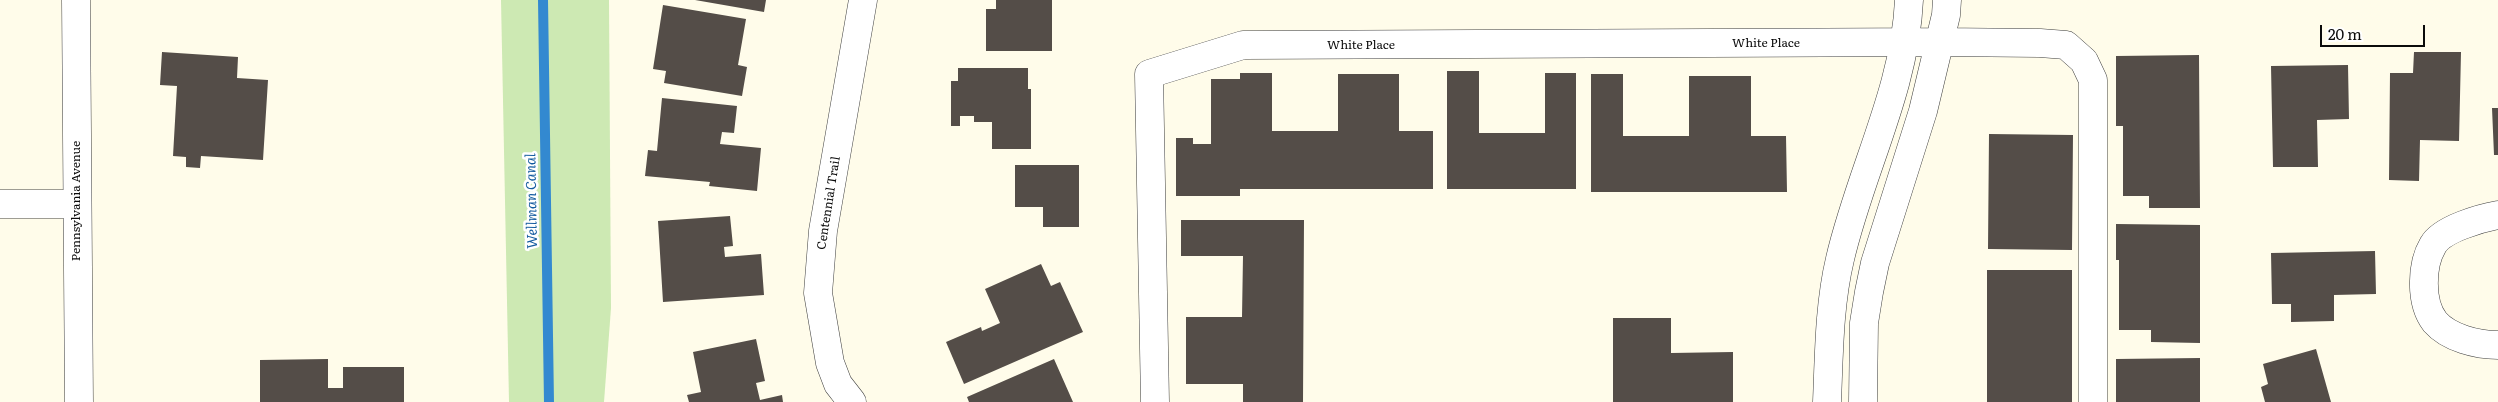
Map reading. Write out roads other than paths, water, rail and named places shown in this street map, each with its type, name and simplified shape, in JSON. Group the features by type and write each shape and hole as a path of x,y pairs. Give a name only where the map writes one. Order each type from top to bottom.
{"street":[{"name":"Pennsylvania Avenue","path":"76,0 76,204 79,402"},
{"name":"Centennial Trail","path":"852,402 838,384 830,363 818,293 823,231 863,0"},
{"path":"1827,402 1834,294 1840,259 1886,114 1908,24 1909,0"},
{"path":"1863,402 1864,323 1875,263 1923,111 1946,15 1947,0"},
{"name":"White Place","path":"1155,402 1149,74 1242,45 1940,42 2066,45 2084,61 2093,80 2093,402"},
{"path":"0,204 76,204"},
{"path":"2498,215 2484,217 2456,228 2433,244 2423,273 2425,299 2434,322 2457,338 2498,345"}],"waterway":[{"name":"Wellman Canal","path":"543,0 549,402"}]}
